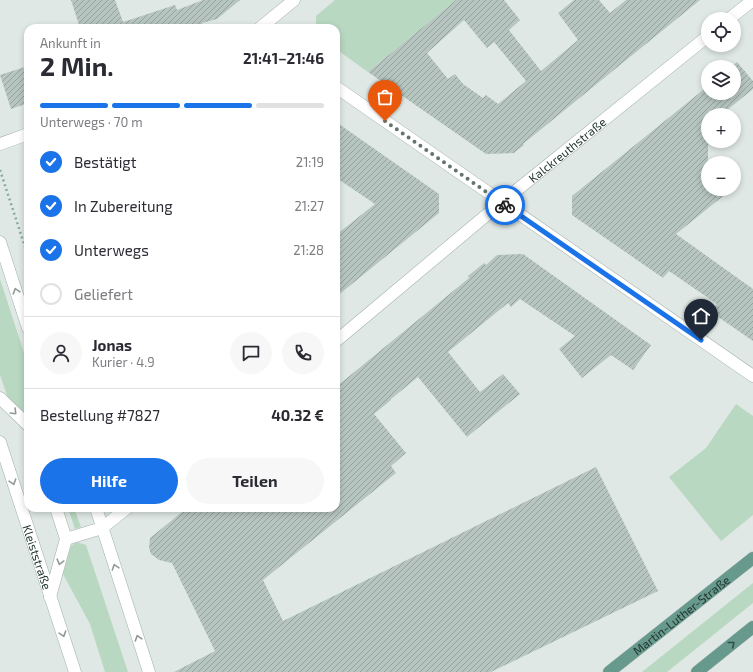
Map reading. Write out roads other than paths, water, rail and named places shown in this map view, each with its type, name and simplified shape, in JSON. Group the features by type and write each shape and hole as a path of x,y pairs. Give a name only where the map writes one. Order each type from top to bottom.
{"main road":[{"name":"Martin-Luther-Straße","path":"609,672 753,558"},
{"path":"697,672 753,627"}],"street":[{"path":"265,24 294,0"},
{"path":"738,12 753,0"},
{"name":"Kalckreuthstraße","path":"340,338 502,202 701,42"},
{"path":"340,90 753,376"},
{"path":"0,144 24,135"},
{"path":"0,242 24,316"},
{"path":"0,398 24,421"},
{"name":"Kleiststraße","path":"0,442 75,672"},
{"path":"50,597 66,539 57,512"},
{"path":"97,512 149,672"},
{"path":"66,539 102,528 122,512"}]}
